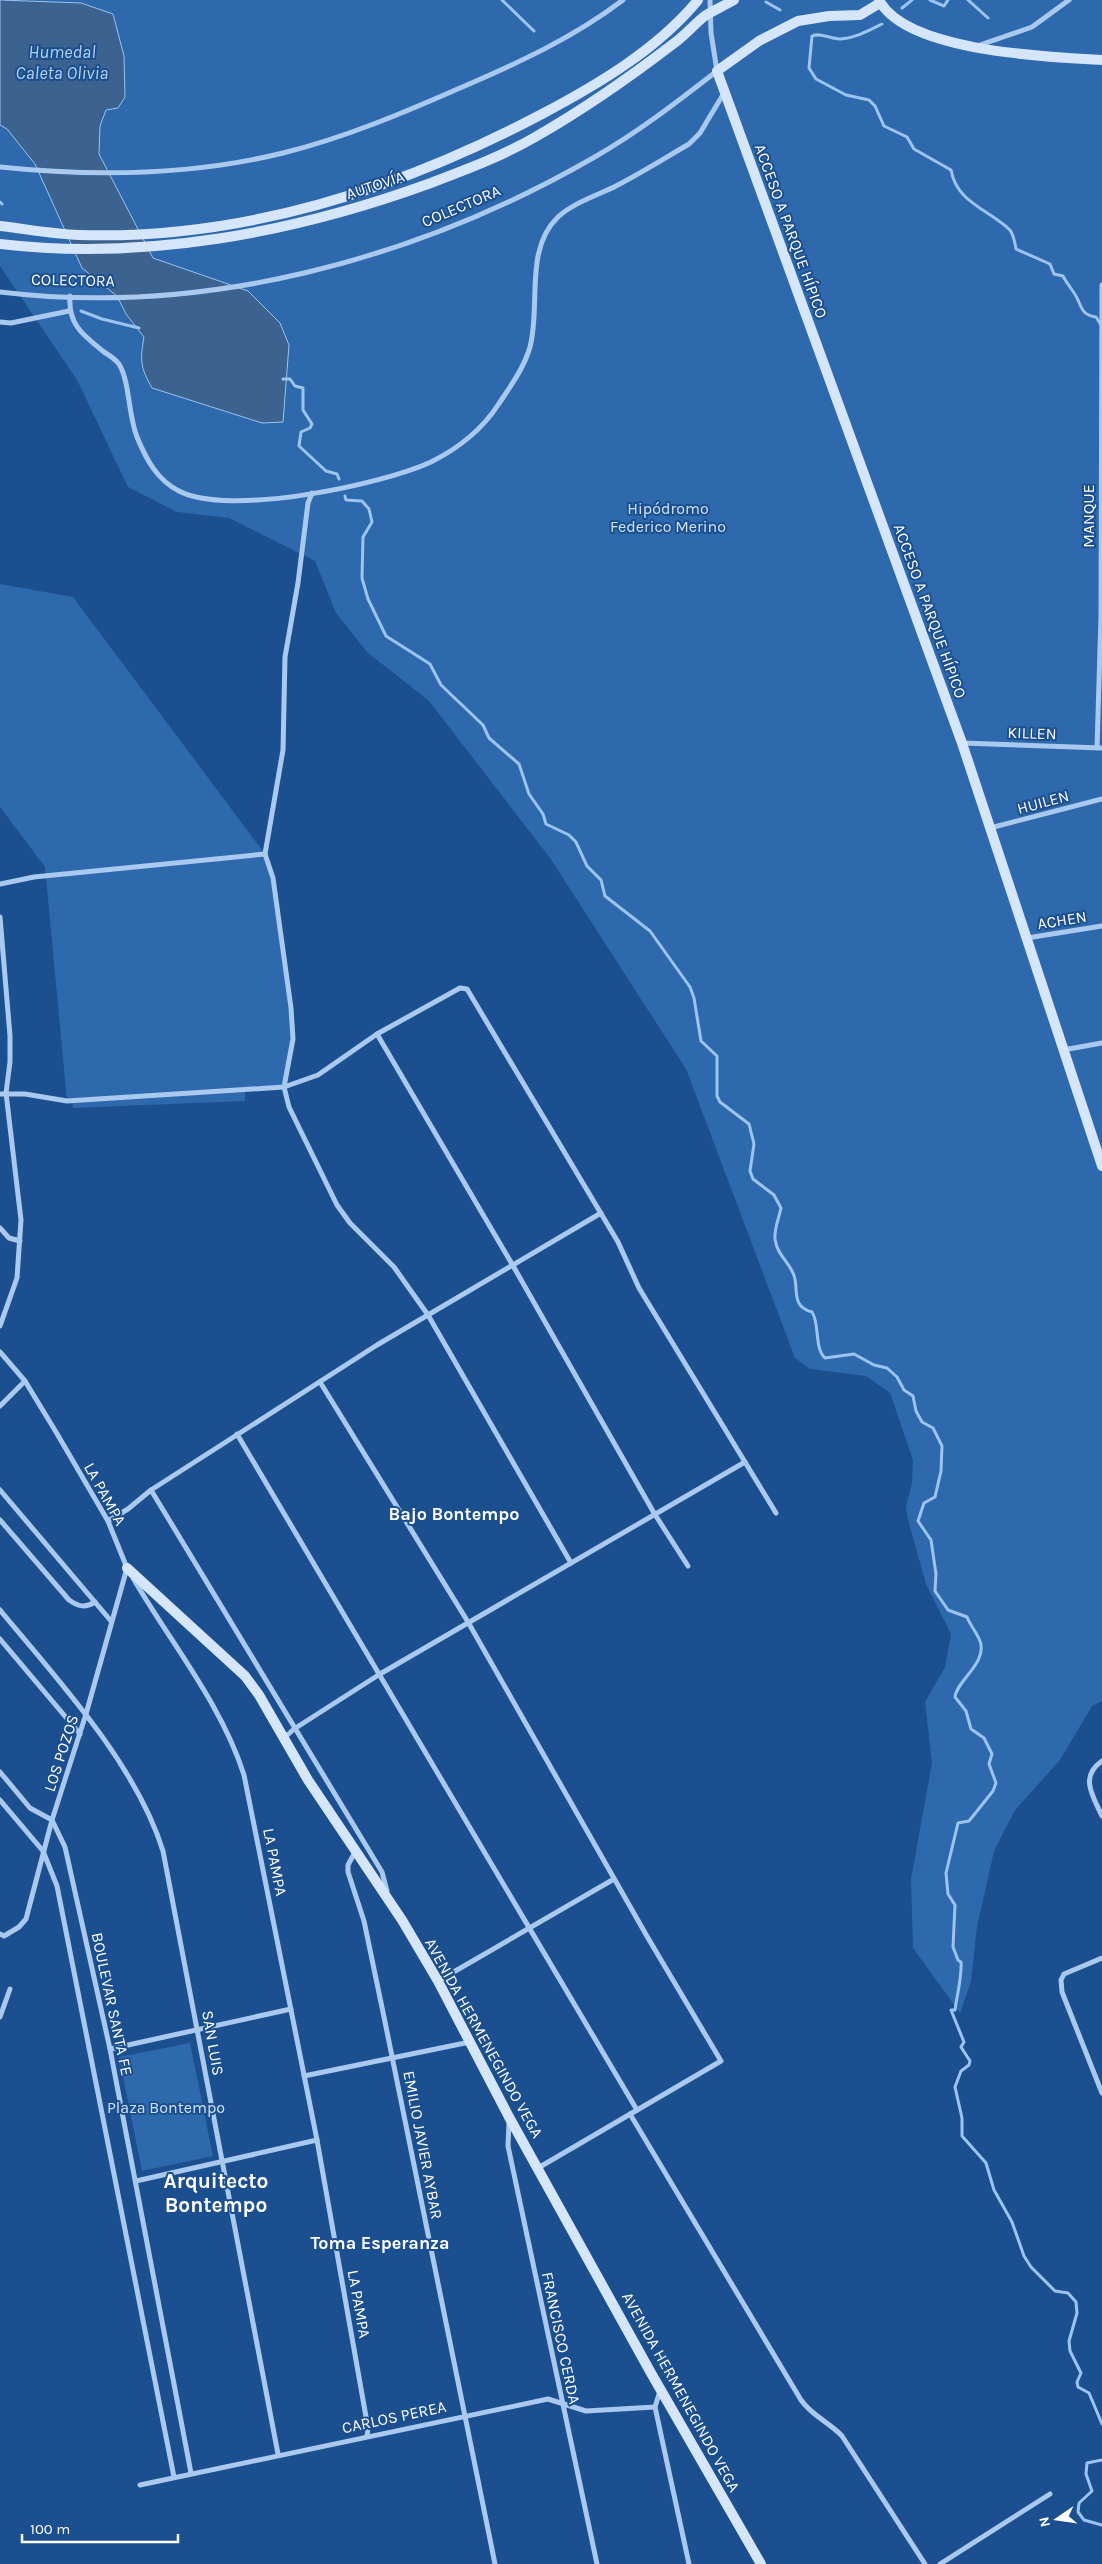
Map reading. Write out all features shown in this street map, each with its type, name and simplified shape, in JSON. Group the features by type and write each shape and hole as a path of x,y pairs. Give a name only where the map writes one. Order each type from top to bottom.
{"street":[{"path":"0,167 56,172 131,174 201,168 283,153 408,111 528,58 581,30 623,0"},
{"name":"AUTOVÍA","path":"0,226 79,235 186,231 225,226 308,208 381,185 435,165 519,126 579,94 646,48 685,16 698,0"},
{"path":"710,0 712,12 711,33 716,71"},
{"name":"AUTOVÍA","path":"0,244 120,247 225,238 333,214 404,192 464,170 537,136 675,43 712,12 734,0"},
{"path":"972,48 1032,27 1069,0"},
{"path":"881,1 887,13 899,21 972,48 1038,56 1102,60"},
{"name":"COLECTORA","path":"0,292 70,296 177,294 234,286 363,258 398,247 475,218 594,157 651,121 759,41 798,21 829,16 860,16 881,1"},
{"name":"ACCESO A PARQUE HÍPICO","path":"716,71 962,743 1102,1163"},
{"path":"70,296 69,312 86,337 119,364 133,429 146,458 164,482 181,492 208,499 242,500 312,492 378,480 432,461 467,441 483,425 524,364 530,346 541,244 559,216 689,144 700,133 725,93"},
{"name":"MANQUE","path":"1100,748 1102,285"},
{"path":"0,322 11,323 69,312"},
{"path":"312,492 308,503 298,583 286,650 283,750 265,854 272,878 291,1008 293,1039 284,1087 289,1108 337,1205 350,1223 394,1267 428,1315 571,1563"},
{"name":"KILLEN","path":"962,743 1100,748"},
{"name":"HUILEN","path":"990,828 1102,799"},
{"path":"0,884 34,877 265,854"},
{"path":"0,916 10,1036 10,1062 6,1094 21,1220 17,1278 0,1326"},
{"name":"ACHEN","path":"1027,938 1102,926"},
{"path":"0,1094 67,1101 284,1087 318,1075 377,1034 460,988 467,989 601,1213 640,1288 776,1513"},
{"path":"377,1034 512,1264 654,1513 688,1566"},
{"path":"1063,1050 1102,1044"},
{"path":"108,1521 128,1509 150,1490 320,1382 512,1264 601,1213"},
{"path":"0,1228 9,1238 20,1241"},
{"name":"LA PAMPA","path":"0,1352 25,1381 108,1521 127,1568 190,1669 229,1737 240,1764 250,1799 317,2140 368,2436"},
{"path":"0,1406 25,1381"},
{"path":"320,1382 468,1622 614,1879 721,2061 538,2168"},
{"path":"237,1434 637,2110"},
{"path":"284,1738 294,1729 380,1674 654,1513 745,1462"},
{"path":"0,1490 112,1621"},
{"path":"150,1490 382,1872 390,1902"},
{"path":"0,1520 69,1600 77,1606 86,1607 96,1602"},
{"name":"LOS POZOS","path":"2,1935 19,1927 26,1918 52,1820 86,1714 127,1568"},
{"name":"AVENIDA HERMENEGINDO VEGA","path":"127,1568 245,1676 308,1780 390,1902 438,1981 538,2168 761,2564"},
{"name":"SAN LUIS","path":"0,1610 86,1714 154,1822 163,1851 198,2029 221,2162 278,2454"},
{"path":"0,1640 80,1734"},
{"path":"1102,1761 1093,1768 1088,1782 1102,1816"},
{"path":"0,1772 30,1808 52,1820"},
{"name":"BOULEVAR SANTA FE","path":"0,1800 43,1852 57,1886 174,2477"},
{"name":"BOULEVAR SANTA FE","path":"52,1820 65,1847 110,2049 191,2473"},
{"name":"EMILIO JAVIER AYBAR","path":"356,1851 348,1865 348,1872 364,1921 495,2564"},
{"path":"438,1981 614,1879"},
{"path":"1102,1958 1064,1974 1061,1980 1062,1992 1102,2093"},
{"path":"0,2017 10,1989"},
{"path":"110,2049 291,2009"},
{"path":"304,2076 470,2042"},
{"path":"630,2114 801,2400 814,2416 835,2428 842,2436 925,2564"},
{"name":"FRANCISCO CERDA","path":"510,2117 508,2146 596,2564"},
{"path":"136,2182 317,2140"},
{"path":"661,2388 654,2406 689,2564"},
{"name":"CARLOS PEREA","path":"140,2485 278,2454 548,2399 586,2411 654,2406"},
{"path":"940,2564 1050,2494"}],"green space":[{"name":"Hipódromo Federico Merino","path":"0,0 1102,0 1102,1701 1092,1706 1060,1760 1015,1810 994,1851 977,1927 971,1981 960,2013 913,1948 911,1879 932,1763 925,1702 945,1667 951,1634 926,1584 908,1520 906,1506 912,1483 913,1460 890,1393 866,1376 810,1369 795,1358 686,1069 550,858 429,701 367,652 336,613 315,561 229,518 177,512 128,487 77,380 0,266"},
{"path":"0,584 73,597 269,861 293,1039 284,1087 245,1091 245,1101 73,1108 72,1101 67,1101 45,867 0,807"},
{"name":"Plaza Bontempo","path":"190,2043 213,2156 142,2171 119,2057"}],"water":[{"name":"Humedal Caleta Olivia","path":"0,0 81,3 113,14 124,56 125,97 118,108 106,110 100,126 99,154 153,258 248,291 280,323 289,345 283,422 262,423 152,388 142,363 144,337 126,314 117,296 82,268 35,164 7,129 0,125"}],"waterway":[{"path":"502,0 534,31"},
{"path":"902,8 912,0"},
{"path":"930,0 944,6 948,0"},
{"path":"968,0 988,18"},
{"path":"766,2 780,10"},
{"path":"882,24 861,34 846,38 836,39 819,35 812,36 809,68 816,79 846,95 869,100 875,106 884,126 907,137 914,149 951,170 954,181 967,198 1010,230 1016,249 1050,264 1054,274 1063,276 1083,310 1088,315 1096,317 1101,325"},
{"path":"81,311 102,319 139,328"},
{"path":"283,379 290,379 295,386 303,388 303,410 312,424 310,428 301,432 299,446 326,471 337,474 339,479"},
{"path":"345,496 346,500 362,501 369,509 372,522 363,537 362,578 368,599 386,636 430,664 441,685 483,725 489,738 519,764 529,794 543,814 546,824 569,835 576,842 587,866 601,880 605,896 650,931 690,987 694,998 701,1041 717,1056 717,1096 720,1102 749,1124 754,1144 750,1171 753,1179 774,1195 781,1208 775,1231 776,1244 795,1278 796,1295 800,1305 812,1312 816,1323 819,1348 822,1354 825,1358 854,1354 874,1365 887,1368 897,1377 904,1390 913,1396 916,1411 922,1422 933,1428 942,1446 941,1471 935,1497 924,1503 918,1521 931,1540 936,1574 935,1591 948,1610 967,1617 980,1641 980,1657 960,1685 955,1697 966,1711 971,1729 984,1738 992,1754 989,1764 996,1783 993,1791 969,1821 958,1823 946,1873 948,1894 955,1905 953,1947 958,1960 961,1962 955,2010 951,2010 964,2042 961,2047 970,2061 969,2065 961,2071 955,2087 962,2118 962,2136 986,2163 994,2190 1012,2222 1024,2256 1031,2267 1055,2291 1068,2293 1076,2302 1077,2313 1069,2341 1070,2351 1081,2373 1077,2382 1078,2387 1089,2393 1102,2424"},
{"path":"1102,2460 1087,2463 1086,2474 1092,2491 1079,2503 1078,2512 1084,2520 1102,2525"}],"district":[{"name":"Bajo Bontempo","path":"454,1514"},
{"name":"Arquitecto Bontempo","path":"216,2193"},
{"name":"Toma Esperanza","path":"380,2243"}]}
